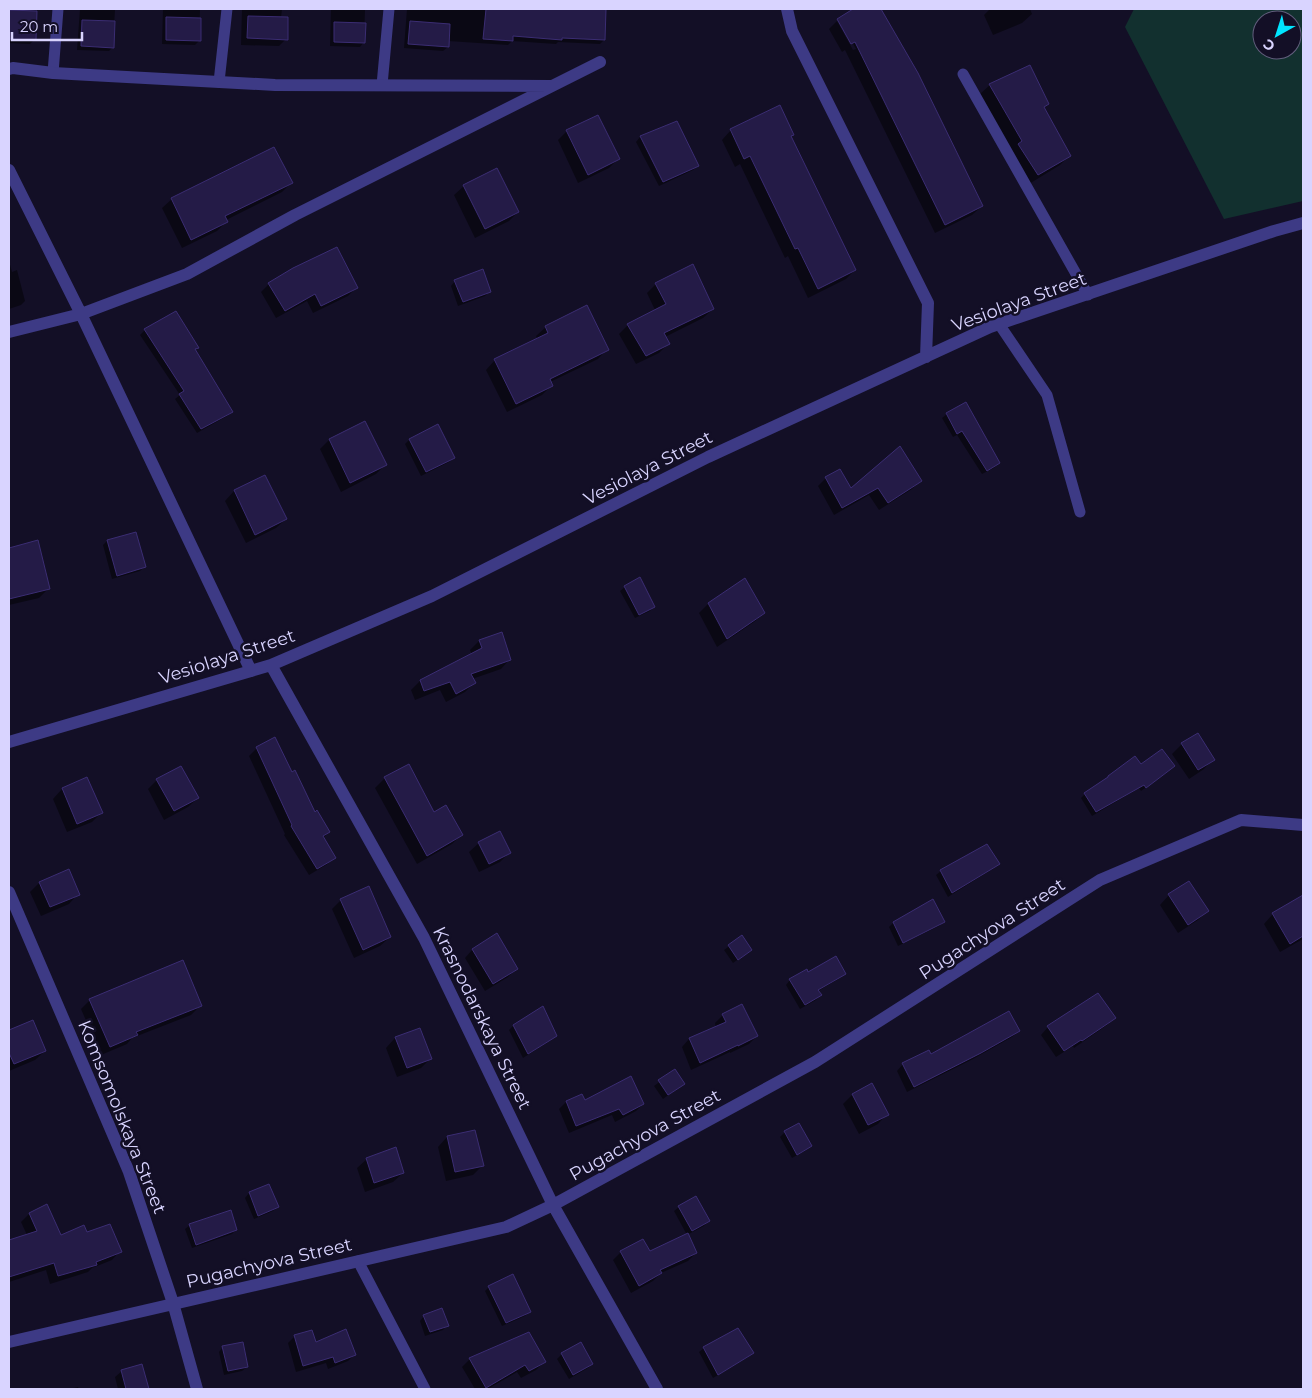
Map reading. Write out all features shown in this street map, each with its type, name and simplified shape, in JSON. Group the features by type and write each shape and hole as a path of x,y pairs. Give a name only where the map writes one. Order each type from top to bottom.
{"street":[{"path":"787,9 792,31 928,303 926,357"},
{"path":"9,332 81,314 187,274 295,215 600,62"},
{"path":"9,69 275,85 553,86"},
{"path":"9,170 81,314 251,671"},
{"name":"Vesiolaya Street","path":"9,742 271,665 432,596 708,457 999,324 1303,223"},
{"name":"Krasnodarskaya Street","path":"271,665 424,938 554,1205 657,1389"},
{"name":"Pugachyova Street","path":"9,1342 506,1227 554,1205 815,1062 1100,880 1242,820 1303,825"},
{"name":"Komsomolskaya Street","path":"9,892 129,1172 173,1303 197,1389"}],"lane":[{"path":"53,72 58,9"},
{"path":"219,82 227,9"},
{"path":"382,85 389,9"},
{"path":"963,74 1088,294"},
{"path":"999,324 1047,395 1080,512"},
{"path":"358,1261 424,1389"}],"green space":[{"path":"1134,9 1303,9 1303,201 1224,219 1125,27"}],"building":[{"path":"486,9 606,9 605,40 562,38 562,40 513,36 513,41 483,39"},
{"path":"853,9 881,9 918,73 983,206 945,225 855,42 851,44 837,19"},
{"path":"9,10 37,11 36,40 9,39"},
{"path":"248,16 288,17 288,40 247,38"},
{"path":"166,17 201,18 201,41 166,40"},
{"path":"82,20 115,21 114,48 81,46"},
{"path":"410,21 450,24 449,47 408,44"},
{"path":"334,22 366,23 365,43 334,42"},
{"path":"1030,65 1049,104 1044,107 1071,156 1038,175 1018,144 1022,141 989,84"},
{"path":"780,105 794,135 791,136 856,270 818,289 798,248 795,249 750,156 744,159 730,129"},
{"path":"598,115 620,159 588,175 566,130"},
{"path":"677,121 699,166 663,182 640,136"},
{"path":"274,147 293,183 225,216 228,222 191,240 171,198"},
{"path":"497,168 519,212 485,229 463,185"},
{"path":"337,247 358,288 321,306 315,294 285,311 268,283 293,268"},
{"path":"693,264 714,309 664,333 670,344 646,356 627,324 666,304 655,283"},
{"path":"483,269 491,292 463,302 454,280"},
{"path":"587,305 609,350 550,379 553,386 516,404 494,359 548,333 545,326"},
{"path":"176,311 199,348 195,349 233,412 201,429 179,394 184,391 144,329"},
{"path":"966,402 1000,463 987,471 962,431 957,434 946,413"},
{"path":"365,421 387,465 350,483 329,439"},
{"path":"438,424 455,458 426,472 409,439"},
{"path":"900,446 922,481 888,503 878,488 842,508 825,477 840,469 851,488"},
{"path":"265,475 287,519 255,535 234,490"},
{"path":"136,532 146,567 117,576 107,540"},
{"path":"38,540 50,589 9,599 9,548"},
{"path":"640,577 655,607 639,615 624,586"},
{"path":"745,578 765,613 727,639 708,603"},
{"path":"502,632 511,660 471,674 476,683 456,694 450,682 424,691 420,680 482,648 479,640"},
{"path":"1198,733 1215,760 1198,770 1181,743"},
{"path":"275,737 292,772 295,770 315,812 317,810 330,832 323,836 336,858 317,869 291,826 256,747"},
{"path":"1162,749 1175,766 1146,788 1144,785 1096,812 1084,793 1135,756 1141,764"},
{"path":"409,764 434,812 446,805 463,835 427,856 384,777"},
{"path":"181,766 199,798 174,811 156,779"},
{"path":"87,777 103,813 77,824 62,788"},
{"path":"500,831 511,853 489,864 478,842"},
{"path":"987,844 1000,864 952,893 940,870"},
{"path":"69,869 80,895 50,907 39,882"},
{"path":"1189,881 1209,911 1188,925 1168,894"},
{"path":"369,886 391,937 363,950 340,899"},
{"path":"1303,895 1303,936 1290,944 1272,913"},
{"path":"933,899 945,922 903,943 893,922"},
{"path":"497,933 518,969 493,984 472,949"},
{"path":"742,935 752,950 738,960 728,945"},
{"path":"836,956 846,974 818,990 822,995 805,1005 789,979 807,969 808,972"},
{"path":"183,960 202,1006 136,1032 138,1035 110,1047 89,999"},
{"path":"1098,993 1116,1018 1064,1051 1047,1026"},
{"path":"742,1004 758,1036 700,1063 689,1038 726,1022 722,1014"},
{"path":"543,1006 557,1036 528,1054 513,1025"},
{"path":"1009,1011 1020,1031 914,1087 902,1063 929,1050 931,1054"},
{"path":"33,1020 46,1051 14,1064 9,1053 9,1030"},
{"path":"420,1028 432,1059 407,1068 395,1037"},
{"path":"675,1069 685,1084 668,1095 658,1080"},
{"path":"631,1076 644,1104 623,1115 619,1109 576,1126 566,1101 582,1094 585,1100"},
{"path":"872,1083 889,1115 868,1125 852,1094"},
{"path":"799,1123 812,1146 797,1155 784,1131"},
{"path":"475,1130 484,1166 455,1172 447,1136"},
{"path":"396,1147 404,1173 374,1183 366,1158"},
{"path":"269,1184 279,1207 258,1216 249,1192"},
{"path":"696,1196 710,1221 692,1231 678,1206"},
{"path":"47,1204 61,1235 84,1225 87,1232 110,1224 122,1252 96,1262 97,1265 58,1276 54,1263 9,1277 9,1240 37,1231 29,1213"},
{"path":"231,1210 237,1230 196,1245 189,1224"},
{"path":"688,1233 697,1253 660,1270 662,1273 639,1286 620,1251 643,1239 650,1251"},
{"path":"513,1274 531,1312 506,1323 488,1286"},
{"path":"442,1308 449,1326 430,1332 423,1315"},
{"path":"738,1328 754,1353 718,1375 703,1347"},
{"path":"346,1329 356,1355 335,1363 333,1357 303,1366 294,1335 312,1330 316,1342"},
{"path":"529,1332 546,1362 529,1371 525,1365 486,1388 469,1358"},
{"path":"243,1342 248,1367 228,1371 222,1346"},
{"path":"581,1342 593,1364 573,1375 561,1353"},
{"path":"142,1364 149,1389 126,1389 121,1370"}]}
